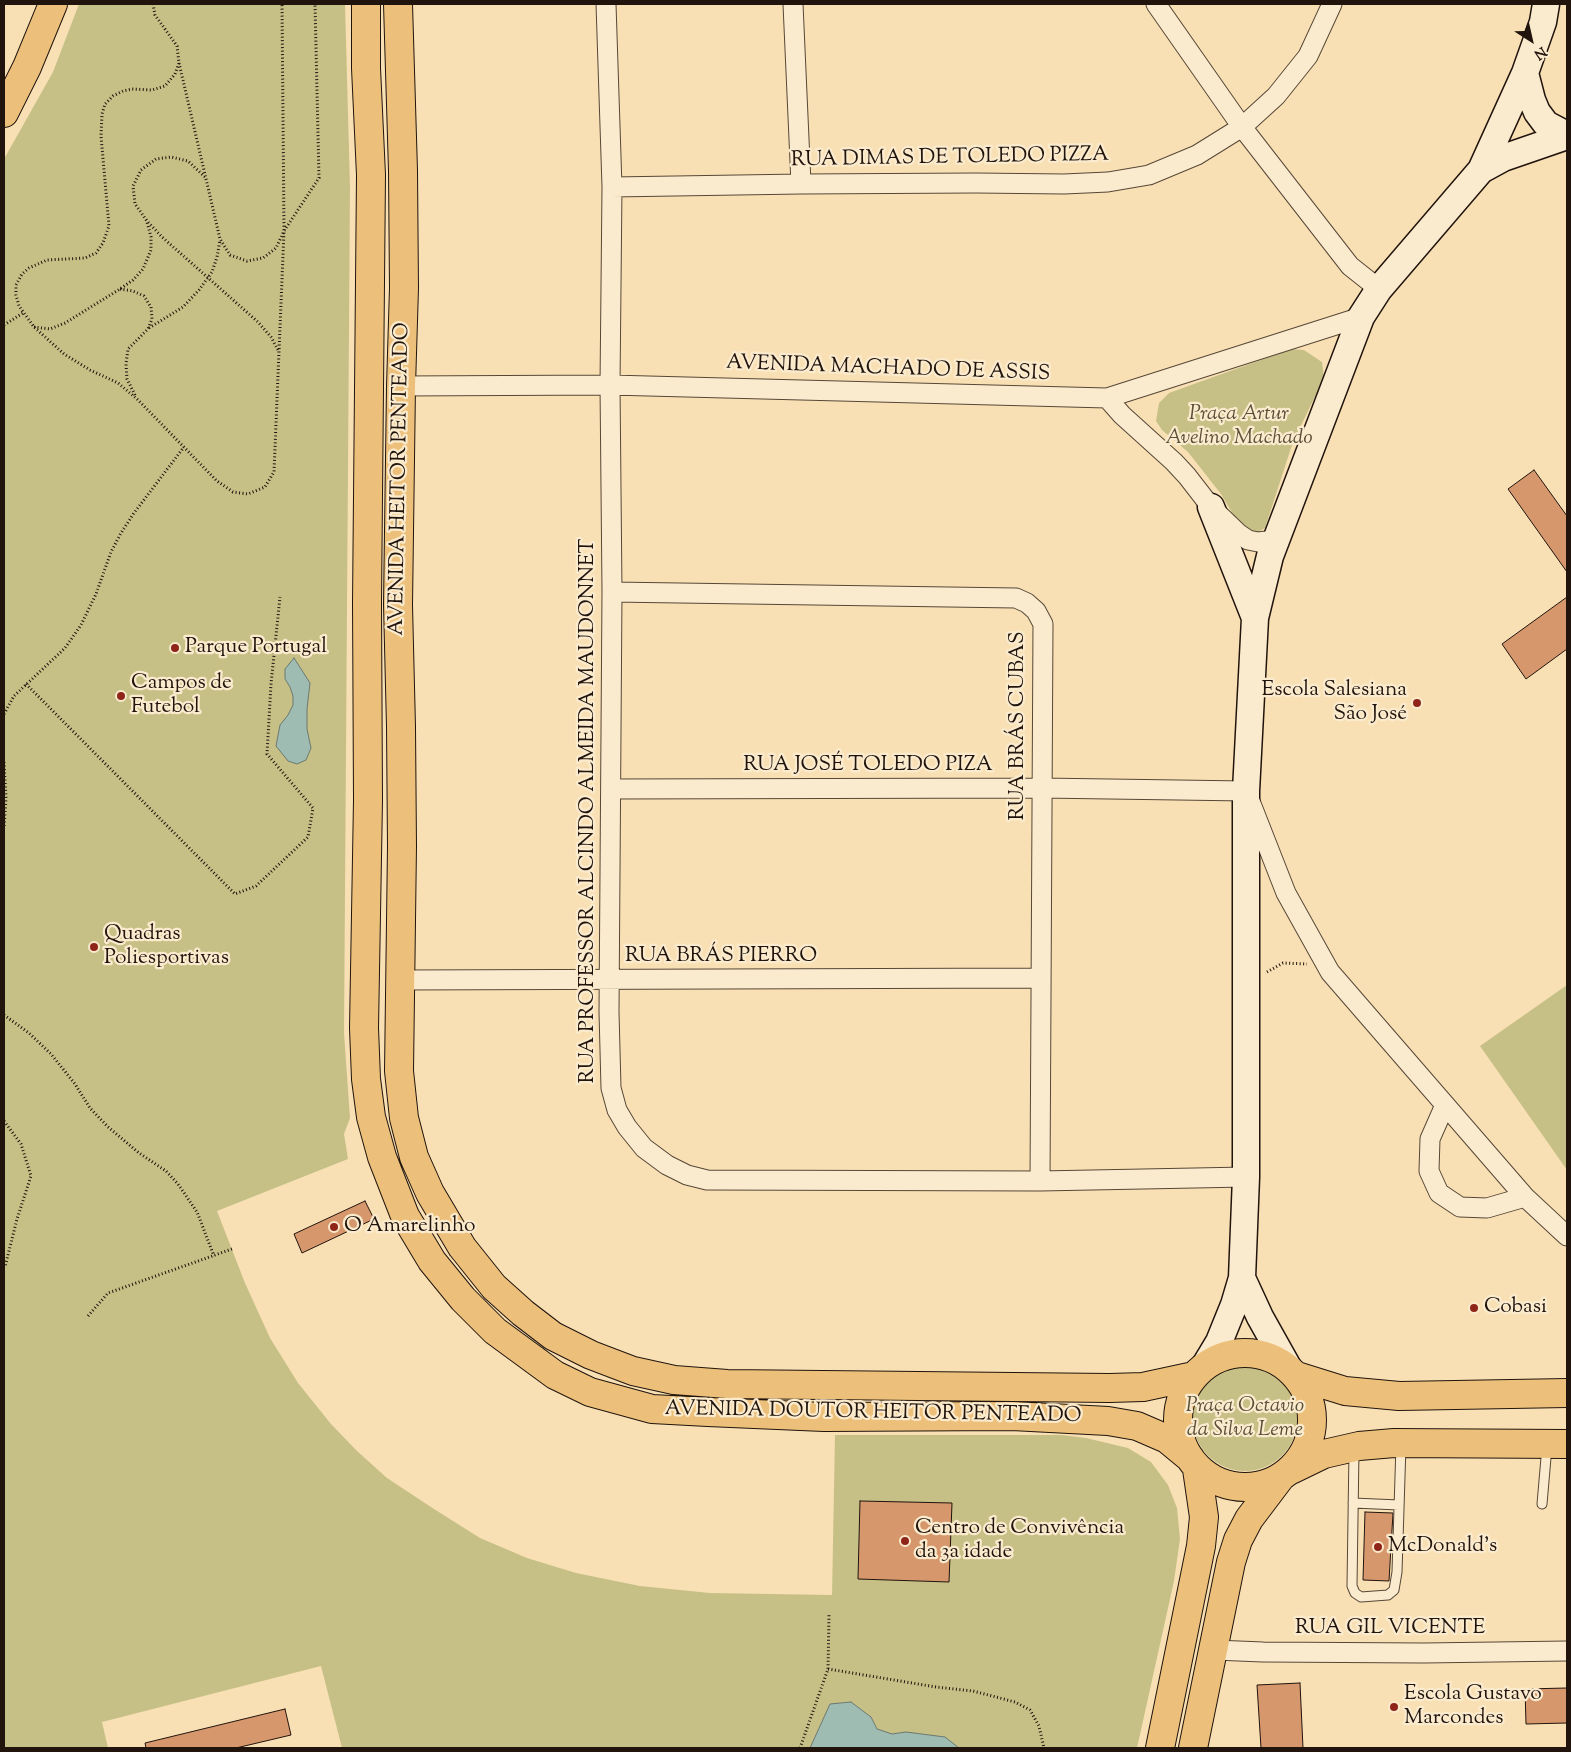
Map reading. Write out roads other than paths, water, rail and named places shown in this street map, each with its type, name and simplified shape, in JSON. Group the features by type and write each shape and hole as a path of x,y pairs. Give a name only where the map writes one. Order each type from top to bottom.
{"main road":[{"path":"4,114 27,67 53,4"},
{"name":"AVENIDA HEITOR PENTEADO","path":"366,4 366,68 371,176 367,690"},
{"name":"AVENIDA HEITOR PENTEADO","path":"398,4 404,288 398,605 401,728 401,967"},
{"name":"AVENIDA DOUTOR HEITOR PENTEADO","path":"367,690 368,800 364,1028 366,1079 371,1117 382,1157 405,1216 432,1261 450,1284 462,1299 495,1330 556,1375 590,1392 652,1409 824,1417 1012,1416 1108,1421 1137,1426 1167,1439 1193,1464"},
{"name":"AVENIDA DOUTOR HEITOR PENTEADO","path":"401,967 399,1071 404,1118 414,1157 430,1192 462,1247 494,1287 553,1336 592,1356 632,1371 674,1380 727,1384 1110,1388 1143,1387 1199,1372"},
{"path":"1160,1748 1202,1546 1204,1517 1193,1464 1180,1438 1178,1418 1182,1399 1199,1372 1218,1359 1233,1354 1252,1353 1271,1358 1292,1371 1345,1390 1399,1396 1567,1393"},
{"path":"1194,1748 1225,1588 1238,1540 1249,1519 1305,1451 1312,1429 1311,1406 1292,1371"},
{"path":"1193,1464 1221,1483 1240,1487 1261,1486 1324,1454 1354,1447 1401,1444 1557,1444"}],"street":[{"name":"RUA PROFESSOR ALCINDO ALMEIDA MAUDONNET","path":"606,4 612,187 610,385 612,592 611,1088 617,1110 627,1127 644,1148 667,1165 687,1175 707,1180 1040,1181 1246,1177"},
{"path":"793,4 801,184"},
{"path":"1156,4 1242,127 1350,266 1379,289"},
{"name":"RUA DIMAS DE TOLEDO PIZZA","path":"612,187 801,184 1064,184 1108,182 1149,175 1197,155 1242,127 1276,96 1308,56 1332,4"},
{"path":"1199,1372 1219,1342 1234,1305 1242,1278 1246,1177 1246,791 1255,618 1270,556 1361,317 1379,289 1481,170 1525,73 1543,22 1546,4"},
{"path":"1525,73 1537,112 1546,124 1567,136"},
{"path":"1481,170 1503,158 1567,136"},
{"name":"AVENIDA MACHADO DE ASSIS","path":"401,386 610,385 1107,398 1361,317"},
{"path":"1107,398 1122,415 1181,469 1211,507 1238,534 1248,540 1258,542 1276,540"},
{"path":"1211,507 1255,618"},
{"name":"RUA BRÁS CUBAS","path":"612,592 1016,598 1027,603 1036,612 1043,624 1040,1181"},
{"name":"RUA JOSÉ TOLEDO PIZA","path":"611,789 1041,788 1246,791"},
{"path":"1246,791 1286,893 1325,964 1525,1197 1567,1236"},
{"name":"RUA BRÁS PIERRO","path":"401,967 610,980 1041,978"},
{"path":"1445,1105 1430,1139 1429,1172 1439,1193 1460,1207 1487,1208 1525,1197"},
{"path":"1242,1278 1260,1317 1292,1371"},
{"name":"RUA GIL VICENTE","path":"1214,1650 1415,1653 1567,1651"}],"lane":[{"path":"1354,1447 1352,1586 1355,1593 1361,1597 1388,1595 1394,1590 1397,1572 1401,1444"},
{"path":"1542,1504 1557,1444"},
{"path":"1353,1503 1399,1505"}],"water":[{"path":"294,658 310,683 307,729 311,748 306,760 297,764 288,761 276,746 280,725 293,705 293,696 285,679 285,669"},
{"path":"851,1702 871,1717 877,1729 892,1734 906,1732 945,1737 959,1748 810,1748 830,1704"}],"place":[{"name":"Parque Portugal","path":"175,648"},
{"name":"Campos de Futebol","path":"121,696"},
{"name":"Escola Salesiana São José","path":"1417,703"},
{"name":"Quadras Poliesportivas","path":"94,947"},
{"name":"O Amarelinho","path":"334,1227"},
{"name":"Cobasi","path":"1474,1308"},
{"name":"Centro de Convivência da 3a idade","path":"905,1541"},
{"name":"McDonald's","path":"1378,1547"},
{"name":"Escola Gustavo Marcondes","path":"1394,1707"}],"park label":[{"name":"Praça Artur Avelino Machado","path":"1239,427"},
{"name":"Praça Octavio da Silva Leme","path":"1245,1419"}]}
